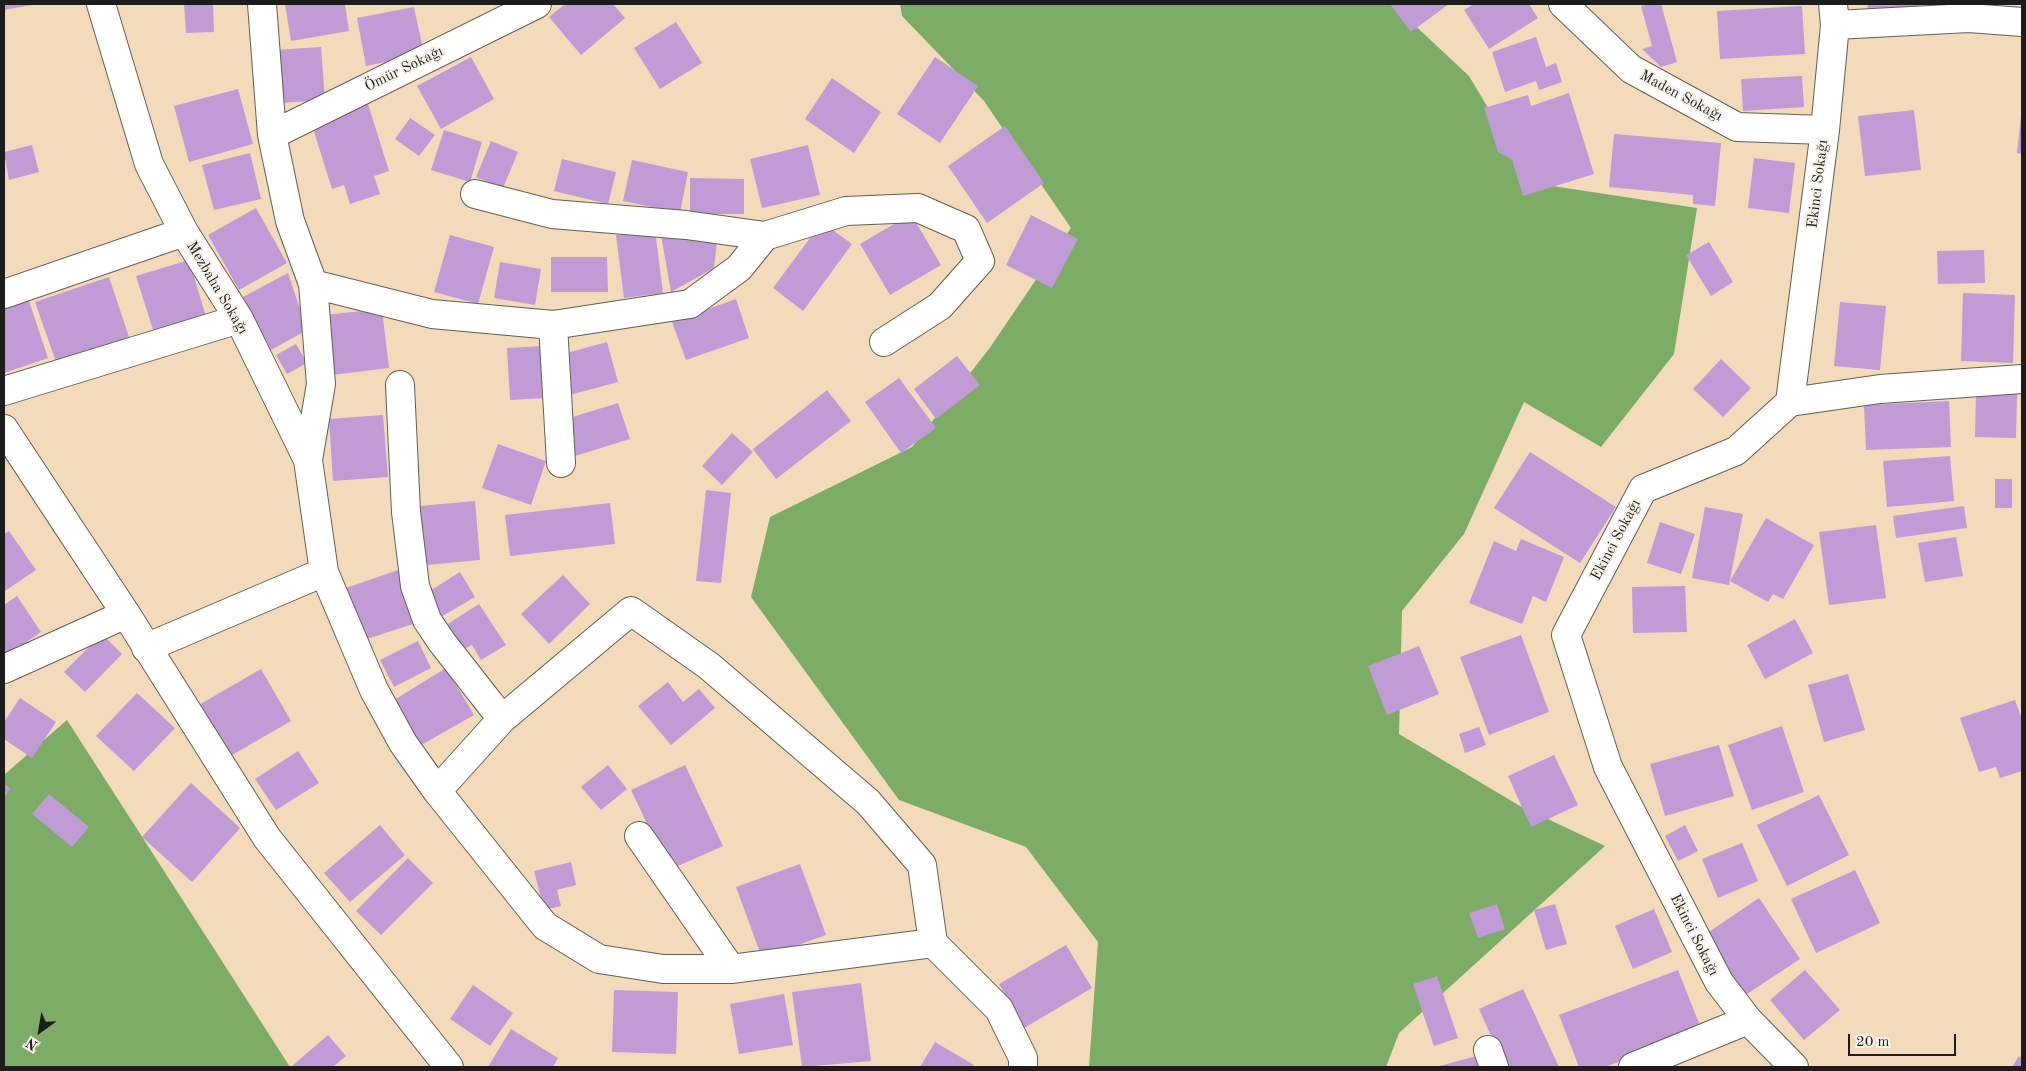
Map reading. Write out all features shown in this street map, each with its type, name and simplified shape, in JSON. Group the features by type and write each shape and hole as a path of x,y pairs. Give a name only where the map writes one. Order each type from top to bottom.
{"street":[{"name":"Mezbaha Sokağı","path":"101,4 149,164 184,232 239,320 308,460 324,572 374,690 402,743 437,791 545,926 599,959 663,969 731,969 933,943"},
{"path":"262,4 272,135 290,221 313,284 321,384 308,460"},
{"name":"Ömür Sokağı","path":"272,135 537,4"},
{"name":"Maden Sokağı","path":"1563,4 1631,69 1737,127 1825,130"},
{"path":"1834,14 1969,18 2022,22"},
{"name":"Ekinci Sokağı","path":"1794,1067 1748,1020 1719,982 1608,766 1566,635 1643,489 1736,451 1790,402 1825,130 1834,14"},
{"path":"475,194 552,214 686,225 765,236 846,211 918,208 966,229 980,261 940,306 884,342"},
{"path":"4,294 184,232"},
{"path":"313,284 432,314 553,325 690,304 739,268 765,236"},
{"path":"4,391 239,320"},
{"path":"553,325 561,463"},
{"path":"1790,402 1880,389 2022,378"},
{"path":"400,384 406,512 415,586 427,620 436,634 502,719"},
{"path":"4,429 126,614 267,838 449,1067"},
{"path":"146,648 324,572"},
{"path":"437,791 502,719 631,611 709,666 868,802 922,865 933,943 999,1009 1023,1058 1023,1067"},
{"path":"4,669 126,614"},
{"path":"639,836 731,969"},
{"path":"1633,1067 1748,1020"}],"green space":[{"path":"900,4 1392,4 1469,76 1533,183 1697,208 1674,354 1601,447 1524,402 1464,534 1402,611 1399,734 1520,806 1605,846 1399,1033 1386,1067 1089,1067 1098,942 1026,847 899,800 751,597 770,517 912,447 989,349 1071,228 984,101 902,16"},
{"path":"67,720 290,1067 4,1067 4,775"}],"building":[{"path":"4,4 32,4 32,5 4,10"},
{"path":"184,4 213,4 214,32 186,33"},
{"path":"285,4 345,4 349,31 291,41"},
{"path":"565,4 613,4 625,18 581,55 549,17"},
{"path":"1390,4 1449,4 1411,32"},
{"path":"1474,4 1529,4 1538,18 1489,49 1464,10"},
{"path":"1661,4 1677,62 1661,67 1642,49 1652,46 1641,6"},
{"path":"1868,4 1919,4 1918,15 1867,11"},
{"path":"1802,6 1805,54 1720,59 1717,11"},
{"path":"414,7 424,54 366,66 357,18"},
{"path":"676,22 702,63 660,89 634,48"},
{"path":"1536,37 1546,67 1556,63 1562,82 1539,90 1536,81 1505,92 1492,52"},
{"path":"321,47 325,100 279,103 275,50"},
{"path":"471,57 494,99 441,129 417,86"},
{"path":"935,57 978,86 940,143 897,114"},
{"path":"1802,76 1804,107 1743,111 1741,79"},
{"path":"832,78 881,112 854,153 805,119"},
{"path":"238,89 253,144 189,162 174,106"},
{"path":"1569,93 1594,174 1523,196 1512,160 1498,152 1484,108 1528,95 1531,106"},
{"path":"368,104 389,171 374,176 380,194 350,204 344,185 332,189 311,122"},
{"path":"1914,110 1921,170 1865,176 1858,116"},
{"path":"2022,116 2022,154 2017,153"},
{"path":"410,118 435,135 419,156 395,139"},
{"path":"1005,126 1044,183 987,223 948,166"},
{"path":"444,130 482,142 470,182 431,170"},
{"path":"1614,134 1721,143 1715,206 1693,204 1693,195 1609,187"},
{"path":"491,141 518,152 503,188 476,177"},
{"path":"32,145 39,172 9,180 4,152"},
{"path":"808,145 820,195 762,208 750,159"},
{"path":"250,153 261,199 214,210 202,165"},
{"path":"1754,158 1795,163 1789,213 1748,208"},
{"path":"562,159 616,172 608,204 554,191"},
{"path":"632,160 688,172 680,213 623,201"},
{"path":"690,178 744,179 744,214 690,214"},
{"path":"256,208 287,263 239,290 208,235"},
{"path":"911,214 941,265 890,295 860,244"},
{"path":"1031,215 1078,239 1052,288 1006,265"},
{"path":"822,222 852,244 803,311 773,288"},
{"path":"655,230 663,293 624,298 616,235"},
{"path":"450,235 494,247 478,304 434,292"},
{"path":"661,235 717,241 714,268 671,292"},
{"path":"1709,242 1733,282 1711,296 1686,255"},
{"path":"1984,250 1985,283 1938,284 1937,251"},
{"path":"551,257 607,257 608,292 551,292"},
{"path":"189,260 207,320 155,336 136,276"},
{"path":"500,262 541,269 535,305 494,298"},
{"path":"288,273 307,330 271,350 243,297"},
{"path":"109,277 129,337 56,362 35,302"},
{"path":"1963,293 2015,295 2013,363 1961,361"},
{"path":"28,298 48,358 4,373 4,306"},
{"path":"736,299 749,338 686,360 672,322"},
{"path":"1840,302 1886,306 1880,370 1834,366"},
{"path":"382,309 389,368 332,375 324,315"},
{"path":"607,342 618,382 570,395 559,355"},
{"path":"296,344 307,363 287,374 276,355"},
{"path":"543,346 547,398 510,400 507,348"},
{"path":"957,356 980,385 936,419 914,389"},
{"path":"1721,359 1751,388 1723,417 1693,389"},
{"path":"899,378 936,428 901,453 865,402"},
{"path":"827,390 851,421 776,479 753,449"},
{"path":"1976,392 2017,394 2016,438 1975,437"},
{"path":"1949,401 1951,447 1866,450 1864,405"},
{"path":"618,403 630,439 575,456 563,420"},
{"path":"383,415 388,477 333,481 329,419"},
{"path":"732,433 753,452 722,485 702,466"},
{"path":"498,444 546,461 531,505 482,488"},
{"path":"1530,452 1616,507 1580,563 1494,508"},
{"path":"1950,456 1954,501 1887,507 1883,461"},
{"path":"1995,479 2012,479 2012,508 1995,508"},
{"path":"706,490 731,493 721,583 696,581"},
{"path":"475,501 480,560 426,565 420,506"},
{"path":"610,503 615,544 510,556 505,515"},
{"path":"1964,506 1967,528 1896,538 1893,516"},
{"path":"1705,507 1743,514 1729,585 1692,578"},
{"path":"1766,518 1814,545 1783,599 1773,594 1768,602 1730,581"},
{"path":"1660,522 1695,534 1681,574 1647,563"},
{"path":"1876,525 1886,598 1829,605 1819,532"},
{"path":"9,531 36,570 5,591 4,534"},
{"path":"1956,537 1963,576 1925,582 1918,543"},
{"path":"1521,539 1564,557 1546,602 1533,596 1522,624 1469,603 1494,541 1516,551"},
{"path":"404,568 422,621 361,641 343,589"},
{"path":"460,572 475,597 434,621 420,597"},
{"path":"563,575 590,604 549,644 521,614"},
{"path":"1685,586 1687,632 1633,633 1632,587"},
{"path":"17,596 41,632 4,657 4,605"},
{"path":"479,604 506,645 481,660 472,645 459,652 443,627"},
{"path":"1795,619 1813,653 1765,679 1747,645"},
{"path":"102,634 122,654 85,692 64,672"},
{"path":"1521,635 1549,712 1489,735 1460,657"},
{"path":"418,641 431,668 394,687 380,660"},
{"path":"1419,646 1439,694 1387,715 1368,666"},
{"path":"446,668 474,715 416,748 389,703"},
{"path":"261,669 291,721 227,758 197,706"},
{"path":"1848,674 1865,730 1824,742 1808,685"},
{"path":"668,682 683,702 699,689 715,708 671,745 638,706"},
{"path":"137,693 175,728 134,771 96,736"},
{"path":"20,698 56,722 32,758 4,739 4,722"},
{"path":"2015,700 2022,720 2022,771 2000,778 1996,767 1979,772 1960,718"},
{"path":"1782,726 1804,792 1752,810 1728,745"},
{"path":"1479,727 1486,745 1465,753 1459,734"},
{"path":"1719,745 1734,796 1665,816 1650,764"},
{"path":"298,751 319,783 276,810 255,779"},
{"path":"1554,755 1578,805 1531,827 1508,776"},
{"path":"608,765 627,789 601,810 581,787"},
{"path":"685,765 723,846 669,870 631,790"},
{"path":"191,783 240,828 192,882 142,837"},
{"path":"4,784 10,788 4,799"},
{"path":"49,794 89,827 72,847 32,814"},
{"path":"1819,795 1849,855 1787,886 1757,825"},
{"path":"380,825 405,855 350,902 324,873"},
{"path":"1685,825 1698,851 1678,861 1665,836"},
{"path":"1742,843 1758,881 1718,898 1702,859"},
{"path":"408,858 433,883 381,935 356,911"},
{"path":"571,862 576,885 557,890 561,906 544,910 534,871"},
{"path":"800,864 826,935 762,958 736,887"},
{"path":"1855,870 1880,923 1816,953 1791,899"},
{"path":"1759,898 1800,959 1744,996 1703,936"},
{"path":"1497,904 1505,929 1478,938 1469,913"},
{"path":"1555,904 1567,944 1546,950 1534,910"},
{"path":"1654,909 1672,952 1633,969 1615,926"},
{"path":"1066,945 1092,988 1024,1028 999,984"},
{"path":"1678,970 1702,1031 1605,1067 1579,1067 1559,1015"},
{"path":"1805,970 1840,1010 1804,1040 1770,1000"},
{"path":"1437,976 1458,1038 1434,1046 1413,984"},
{"path":"861,983 871,1061 802,1067 792,992"},
{"path":"473,985 513,1013 490,1046 450,1019"},
{"path":"1523,989 1559,1067 1505,1067 1479,1009"},
{"path":"614,990 678,992 676,1054 612,1052"},
{"path":"784,994 793,1045 739,1054 730,1004"},
{"path":"511,1029 558,1058 553,1067 488,1067"},
{"path":"328,1035 346,1056 333,1067 291,1067"},
{"path":"935,1042 974,1065 972,1067 920,1067"},
{"path":"1480,1055 1484,1067 1436,1067"},
{"path":"2019,1056 2022,1059 2022,1067 2012,1067"}]}
